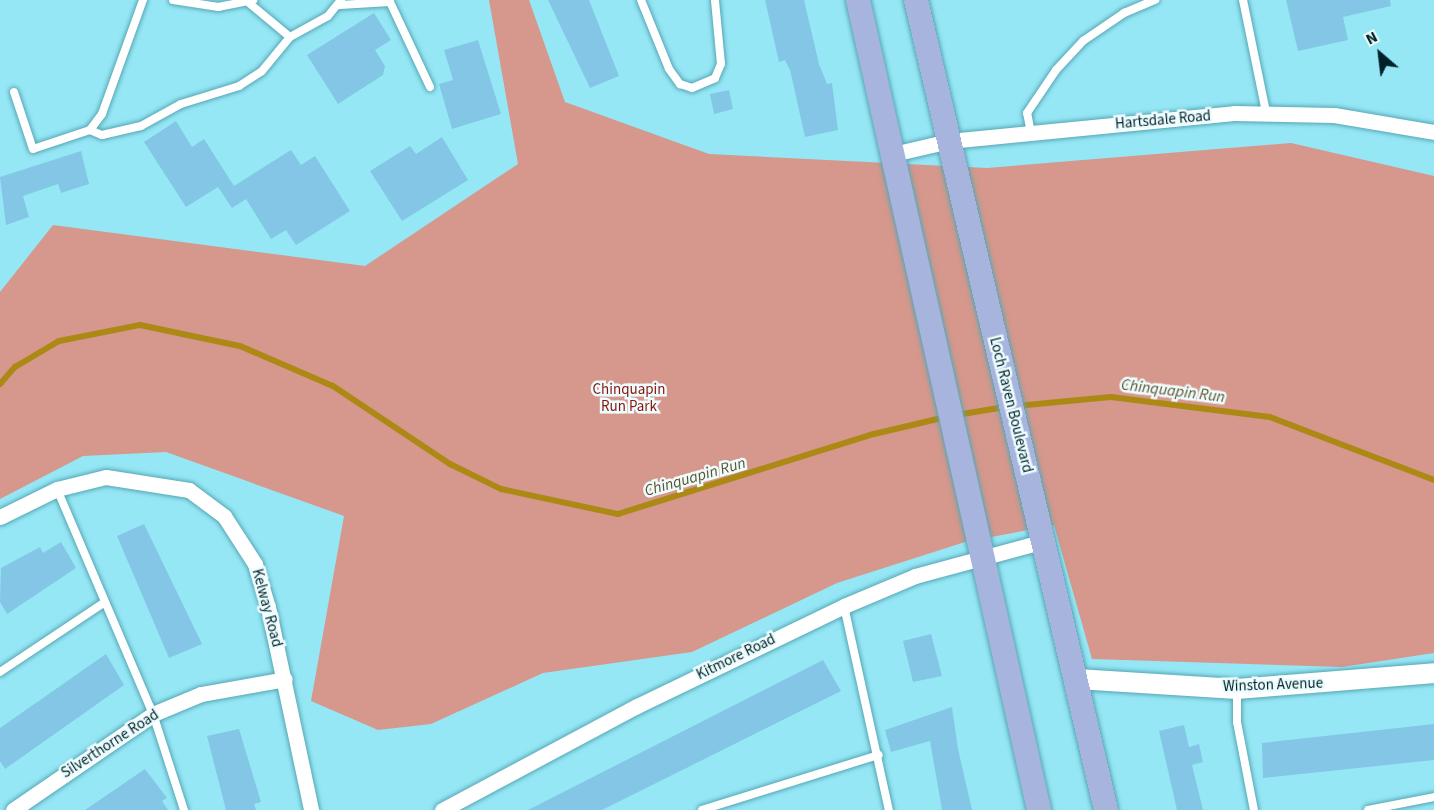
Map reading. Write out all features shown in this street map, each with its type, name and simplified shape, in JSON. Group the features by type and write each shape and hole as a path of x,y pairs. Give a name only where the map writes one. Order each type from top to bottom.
{"main road":[{"path":"858,0 968,489 985,553 1039,810"},
{"name":"Loch Raven Boulevard","path":"916,0 979,278 1034,494 1106,810"}],"street":[{"name":"Hartsdale Road","path":"893,154 949,141 1266,112 1377,120 1434,132"},
{"name":"Kelway Road","path":"0,517 57,489 127,477 162,482 204,499 240,535 255,564 285,679 311,810"},
{"name":"Kitmore Road","path":"442,810 637,706 844,606 985,553 1045,541"},
{"name":"Winston Avenue","path":"1077,679 1237,689 1434,673"},
{"name":"Silverthorne Road","path":"13,810 153,714 201,694 285,679"}],"lane":[{"path":"14,92 33,149 90,130 102,114 143,0"},
{"path":"174,0 218,8 251,1 290,37"},
{"path":"641,0 669,69 680,84 692,88 715,78 721,64 715,0"},
{"path":"1031,133 1027,113 1056,70 1100,30 1155,0"},
{"path":"1242,0 1266,112"},
{"path":"90,130 102,135 141,126 181,104 238,86 262,71 290,37 341,2 393,1 430,87"},
{"path":"57,489 153,714 184,810"},
{"path":"0,672 105,602"},
{"path":"844,606 879,755 889,810"},
{"path":"1237,689 1237,723 1254,810"},
{"path":"702,810 879,755"},
{"path":"1368,810 1434,797"}],"green space":[{"name":"Chinquapin Run Park","path":"489,0 529,0 565,102 709,154 987,168 1291,143 1434,176 1434,653 1342,667 1092,659 1054,525 965,542 837,583 692,652 543,673 431,724 378,730 311,701 344,516 166,452 83,456 0,499 0,292 53,225 365,266 518,164"}],"building":[{"path":"548,0 589,0 619,76 590,88"},
{"path":"765,0 804,0 819,64 827,84 832,83 838,130 805,137 790,70 785,60 779,62"},
{"path":"1286,0 1390,0 1391,6 1343,17 1348,40 1298,51"},
{"path":"374,13 391,40 375,50 385,66 383,75 338,104 307,55"},
{"path":"478,40 501,114 452,129 439,84 453,80 444,50"},
{"path":"729,90 733,109 714,114 710,94"},
{"path":"176,121 192,147 204,139 234,186 291,150 301,165 315,156 350,211 296,245 286,230 271,239 246,199 232,208 218,187 186,207 144,142"},
{"path":"442,137 468,180 402,221 370,171 410,146 416,154"},
{"path":"81,151 89,184 61,193 58,184 23,196 29,217 6,225 0,177"},
{"path":"144,524 202,644 169,658 117,536"},
{"path":"61,542 76,568 7,614 0,602 1,568 40,547 43,553"},
{"path":"931,634 942,676 913,682 903,641"},
{"path":"106,654 124,685 5,769 0,761 0,728"},
{"path":"823,660 841,691 602,810 528,810"},
{"path":"952,707 958,749 972,810 942,810 930,741 891,752 885,730"},
{"path":"1434,724 1434,760 1263,778 1262,743"},
{"path":"1184,725 1189,747 1199,744 1203,762 1192,765 1203,810 1177,810 1159,731"},
{"path":"239,729 261,802 254,804 256,810 226,810 207,736"},
{"path":"145,769 167,798 162,801 168,810 85,810"}],"waterway":[{"name":"Chinquapin Run","path":"0,384 15,367 59,341 140,325 240,346 333,386 450,464 501,489 618,514 874,434 946,417"},
{"name":"Chinquapin Run","path":"1016,406 1111,397 1270,417 1434,480"},
{"name":"Chinquapin Run","path":"956,415 1005,407"}]}
